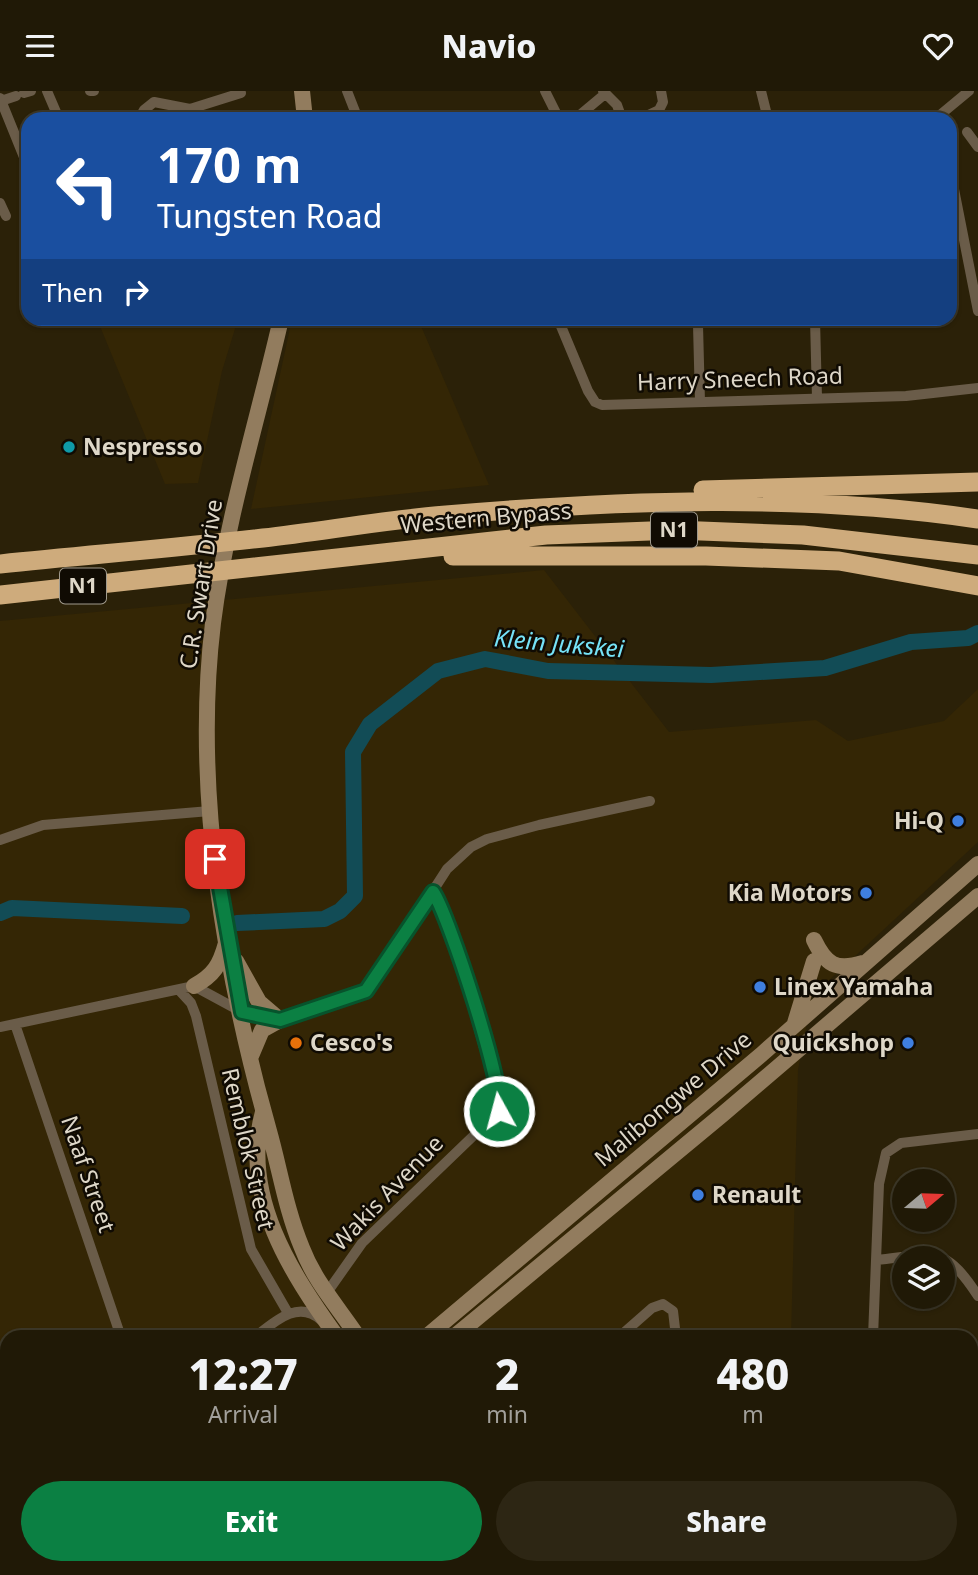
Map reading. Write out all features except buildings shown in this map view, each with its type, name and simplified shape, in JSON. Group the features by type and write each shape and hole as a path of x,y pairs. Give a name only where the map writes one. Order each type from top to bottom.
{"highway":[{"path":"444,515 685,491 978,482"},
{"name":"Western Bypass","path":"0,564 261,538 444,515 694,502 817,504 978,519"},
{"name":"Western Bypass","path":"0,595 546,535 676,530 803,535 978,555"},
{"path":"370,554 706,556 839,561 978,572"},
{"path":"839,561 978,586"}],"main road":[{"path":"302,91 304,112"},
{"name":"C.R. Swart Drive","path":"271,355 269,342 272,326"},
{"name":"C.R. Swart Drive","path":"279,326 239,485 213,622 206,726 210,811 227,943 263,1112 293,1226 311,1269 353,1330"},
{"name":"Malibongwe Drive","path":"434,1330 794,1026 978,864"},
{"name":"Malibongwe Drive","path":"462,1330 723,1114 978,896"},
{"path":"814,940 823,959 829,964 849,967 866,963"},
{"path":"186,988 206,979 219,966 227,943"},
{"path":"227,943 259,1002 280,1020 262,1030 251,1057"},
{"path":"794,1026 814,961"},
{"name":"C.R. Swart Drive","path":"263,1112 256,1137 266,1208 287,1262 332,1330"}],"street":[{"path":"47,91 56,112"},
{"path":"347,91 355,112"},
{"path":"545,91 556,112"},
{"path":"655,112 663,102 661,91"},
{"path":"761,91 766,112"},
{"path":"946,112 969,91"},
{"path":"583,112 604,92 617,105 620,112"},
{"path":"144,112 148,105 154,103 196,109 241,93"},
{"path":"21,153 5,122 1,100 24,94"},
{"path":"967,132 978,147"},
{"path":"0,202 6,216"},
{"path":"957,204 978,311"},
{"name":"Harry Sneech Road","path":"561,326 595,402 602,405 930,394 978,388"},
{"path":"698,326 700,402"},
{"path":"815,326 817,398"},
{"path":"0,1027 186,988 242,1012 280,1020 366,991 460,855 487,839 650,801"},
{"path":"0,840 43,825 210,811"},
{"name":"Wakis Avenue","path":"326,1294 362,1243 493,1117 500,1105 454,940 433,892"},
{"name":"Remblok Street","path":"186,988 196,1016 251,1249 288,1313"},
{"name":"Naaf Street","path":"15,1024 119,1330"},
{"path":"873,1330 879,1184 886,1153 901,1143 978,1135"},
{"path":"877,1260 920,1256 947,1258 956,1264 978,1296"},
{"path":"627,1330 652,1308 669,1306 675,1318 676,1330"},
{"path":"265,1330 288,1313 300,1311 315,1314 331,1330"}],"shaded area":[{"path":"100,326 236,326 222,371 198,483 165,484"},
{"path":"290,326 421,326 489,485 251,509"},
{"path":"544,570 669,732 816,720 848,741 944,721 978,689 978,842 812,996 798,1070 791,1330 0,1330 0,621"}],"waterway":[{"name":"Klein Jukskei","path":"237,923 324,919 340,911 355,896 353,752 370,724 438,671 485,659 548,671 711,675 825,668 911,642 968,638 978,633"},
{"name":"Klein Jukskei","path":"0,913 12,908 182,916"}],"place":[{"name":"Nespresso","path":"69,447"},
{"name":"Hi-Q","path":"958,821"},
{"name":"Kia Motors","path":"866,893"},
{"name":"Linex Yamaha","path":"760,987"},
{"name":"Cesco's","path":"296,1043"},
{"name":"Quickshop","path":"908,1043"},
{"name":"Renault","path":"698,1195"}],"route":[{"path":"215,859 227,940 242,1012 280,1020 348,999 371,987 433,892 441,903 454,940 500,1098 499,1111"}]}
